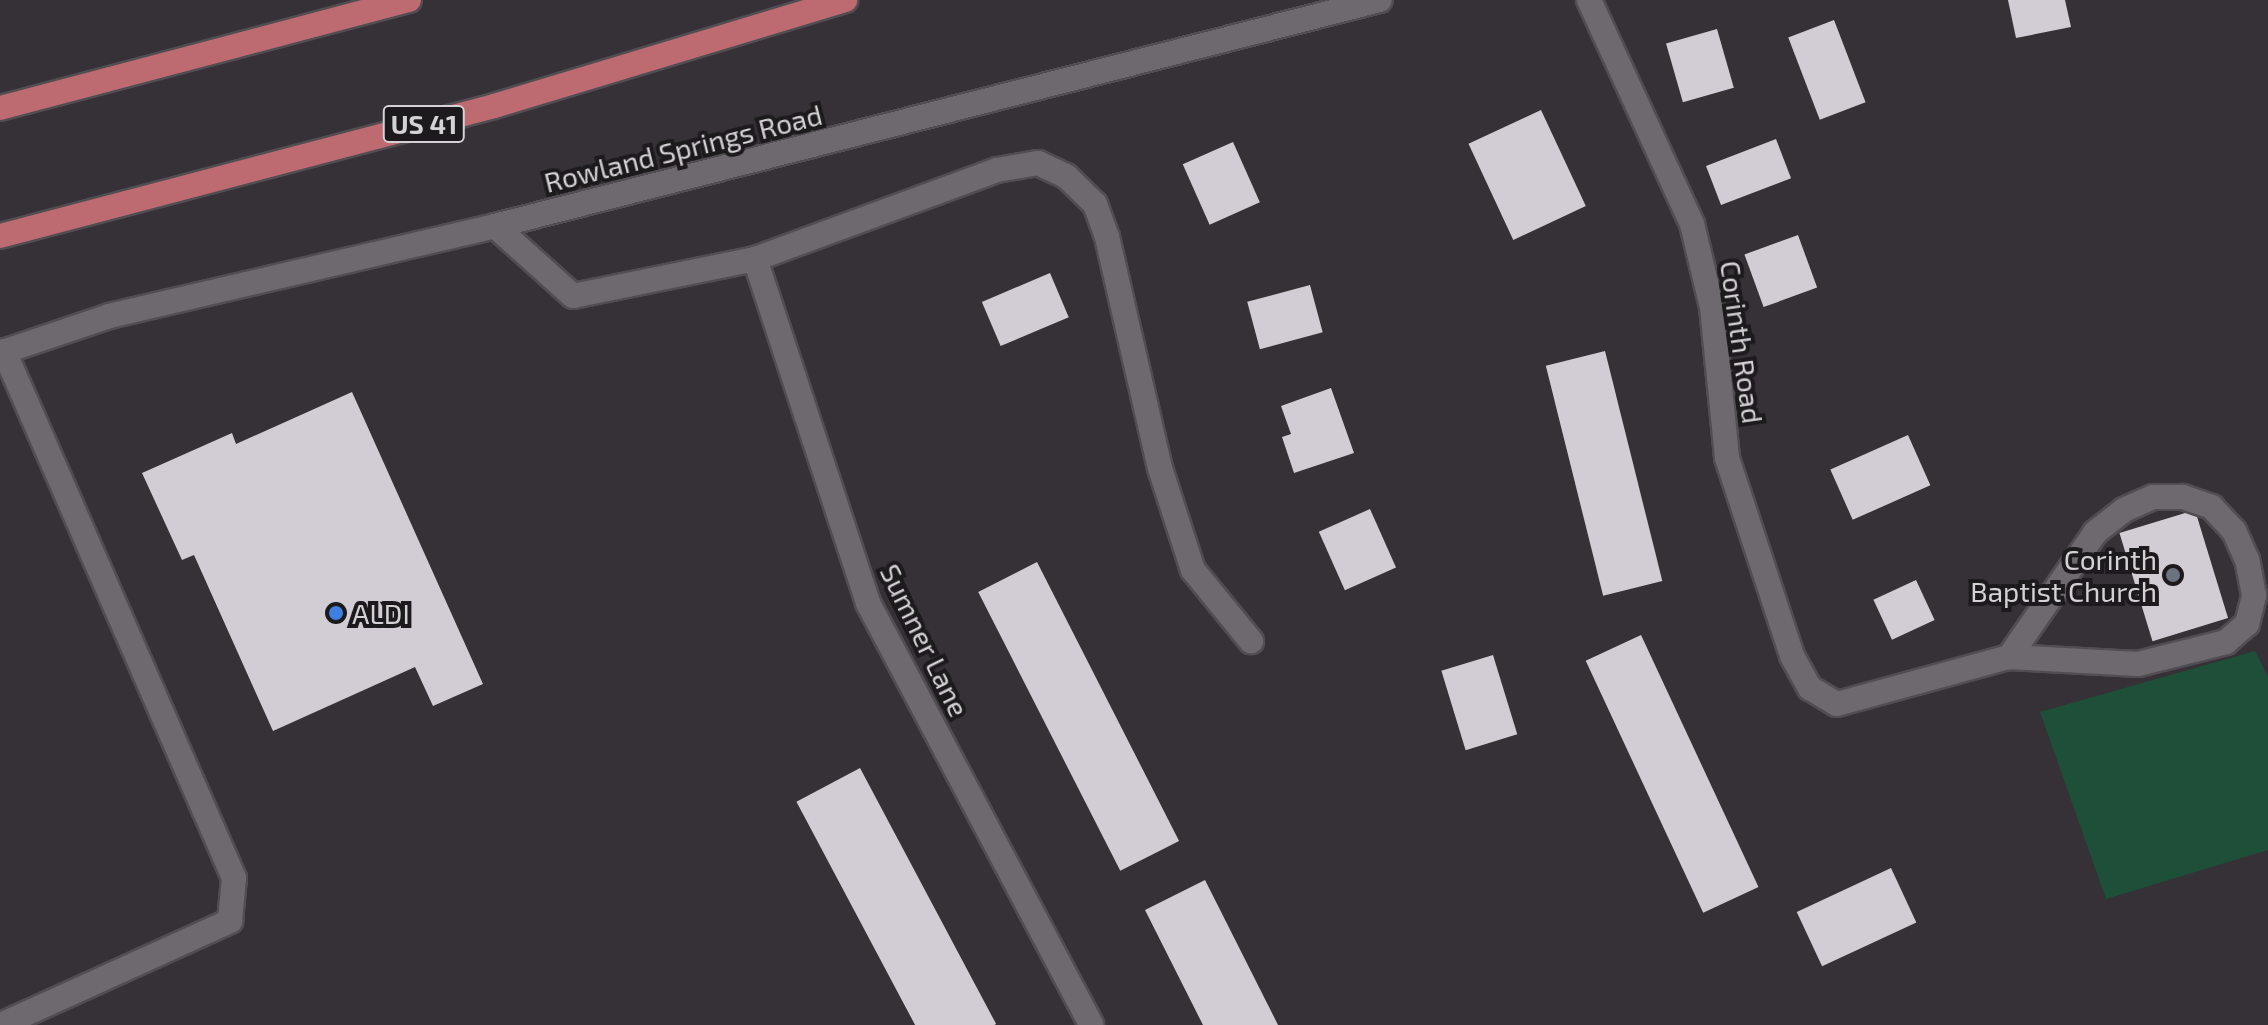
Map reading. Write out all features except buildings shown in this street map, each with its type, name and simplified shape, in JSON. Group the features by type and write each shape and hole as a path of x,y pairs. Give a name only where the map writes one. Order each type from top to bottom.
{"main road":[{"path":"0,108 409,0"},
{"name":"US 41","path":"0,236 494,106 845,0"}],"street":[{"name":"Rowland Springs Road","path":"2,352 109,316 495,226 1380,0"},
{"name":"Corinth Road","path":"1589,0 1692,224 1712,307 1727,458 1792,656 1810,688 1837,704 2009,657 2138,664 2226,642 2247,624 2254,595 2247,560 2234,531 2212,507 2183,497 2153,497 2124,510 2095,533 2009,657"},
{"path":"495,226 573,296 755,259 997,170 1038,163 1066,176 1095,204 1107,237 1160,468 1193,570 1251,641"},
{"name":"Sumner Lane","path":"755,259 868,603 1091,1025"},
{"path":"1,1025 230,921 234,878 2,352"}],"green space":[{"path":"2255,651 2268,677 2268,850 2106,899 2040,712"}],"place":[{"name":"Corinth Baptist Church","path":"2173,575"},
{"name":"ALDI","path":"336,613"}]}
